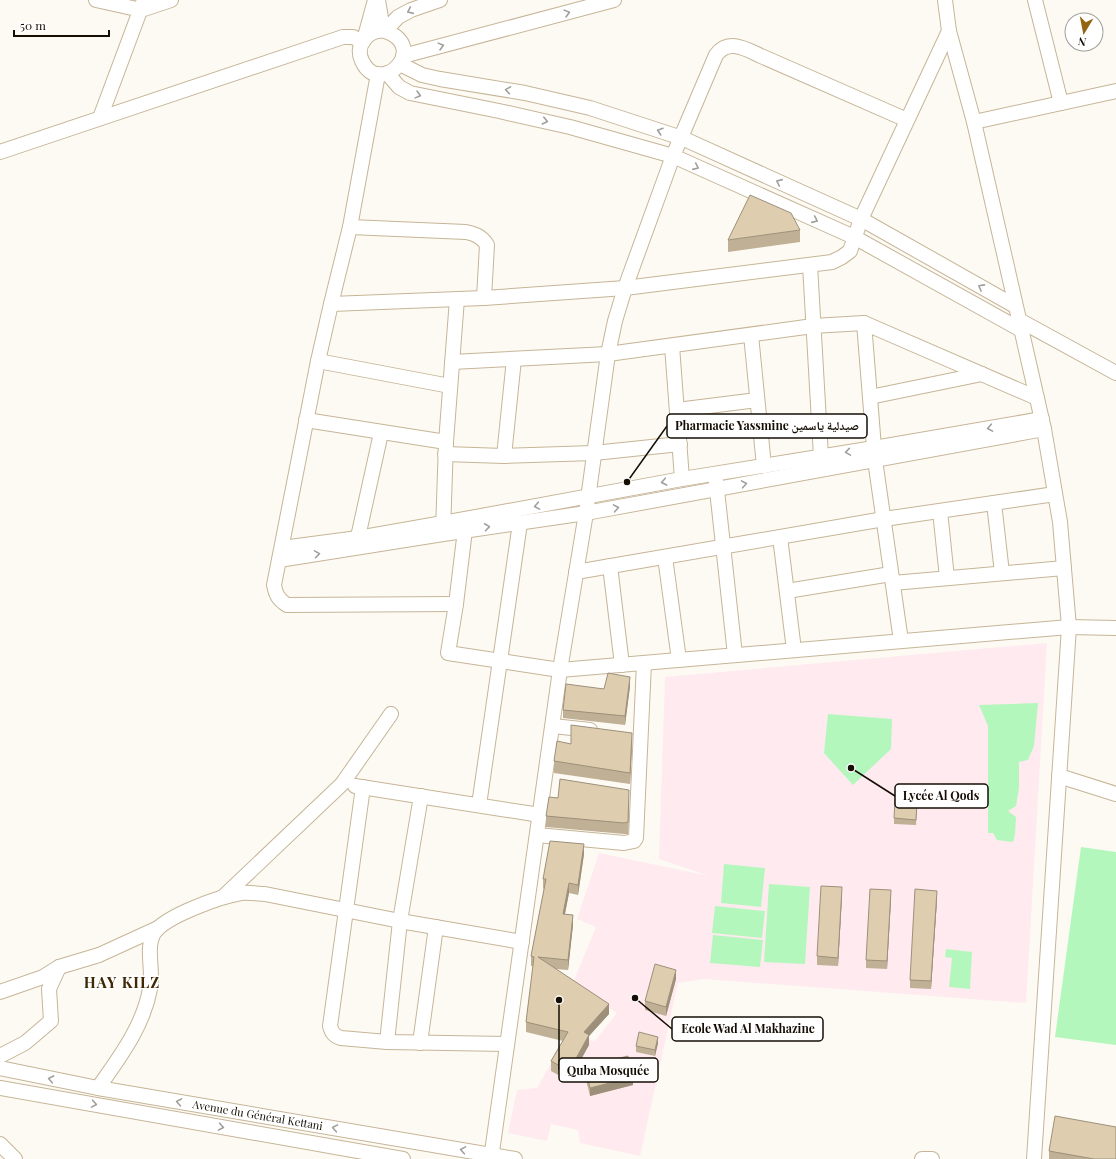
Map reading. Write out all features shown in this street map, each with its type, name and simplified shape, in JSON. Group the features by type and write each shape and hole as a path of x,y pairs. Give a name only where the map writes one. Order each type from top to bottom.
{"street":[{"path":"96,0 142,5 171,0"},
{"path":"376,0 384,30"},
{"path":"376,0 360,49 361,58 364,65 370,71 382,74 399,87 410,93 570,127 673,156 854,237 1021,326 1116,374"},
{"path":"384,30 398,18 411,10 440,0"},
{"path":"402,60 614,0"},
{"path":"944,0 949,30 974,122 1043,424 1060,522 1069,627 1034,1159"},
{"path":"1035,0 1061,103"},
{"path":"100,118 142,5"},
{"path":"363,41 369,34 384,30 394,34 400,40 403,48 402,60 394,70 382,74"},
{"path":"330,304 484,298 625,288 832,262 850,251 861,219 949,30"},
{"path":"0,152 343,37 353,37 363,41"},
{"path":"491,1157 560,670 586,513 608,354 615,321 625,288 673,156 682,138 716,55 721,48 729,45 756,54 907,120"},
{"path":"402,60 422,75 525,93 590,108 682,138 861,219 1016,306"},
{"path":"382,74 350,227 330,304 274,585 276,595 287,605 456,604"},
{"path":"974,122 1116,91"},
{"path":"350,227 466,232 474,234 483,239 487,245 484,298"},
{"path":"810,265 821,457"},
{"path":"443,529 446,448 457,299"},
{"path":"452,362 608,354 813,326 864,323 1037,398"},
{"path":"864,323 875,454 901,641"},
{"path":"751,335 764,466"},
{"path":"672,346 682,479"},
{"path":"504,456 514,359"},
{"path":"318,361 450,386"},
{"path":"870,397 982,374"},
{"path":"677,410 758,400"},
{"path":"306,420 381,433 446,448 504,456 594,453 680,444"},
{"path":"443,529 465,530 586,513 717,489 875,454 1043,424"},
{"path":"357,543 381,433"},
{"path":"281,554 443,529 588,497 716,473 821,457 875,454"},
{"path":"716,473 735,655"},
{"path":"576,572 884,519 1055,494"},
{"path":"994,503 1002,573"},
{"path":"940,511 947,578"},
{"path":"479,805 520,523"},
{"path":"465,530 448,654 560,670 1069,627 1116,628"},
{"path":"780,537 794,650"},
{"path":"665,557 678,660"},
{"path":"610,566 622,665"},
{"path":"787,591 892,579 947,578 1064,568"},
{"path":"537,835 624,843 634,841 636,838 644,663"},
{"path":"223,897 342,784 391,714"},
{"path":"552,726 604,731"},
{"path":"626,734 640,735"},
{"path":"1059,776 1116,794"},
{"path":"545,780 560,782"},
{"path":"342,784 540,815"},
{"path":"363,787 330,1026 332,1032 336,1037 341,1038 387,1042 507,1044"},
{"path":"622,792 637,794"},
{"path":"387,1042 400,920 421,796"},
{"path":"98,1088 124,1051 139,1023 150,989 150,944 153,935 164,923 199,906 223,897 243,893 265,894 522,942"},
{"path":"420,1043 436,927"},
{"path":"0,992 43,977 59,967 99,955 158,928"},
{"path":"0,1056 25,1043 51,1021 49,989 59,967"},
{"name":"Avenue du Général Kettani","path":"0,1068 98,1088 491,1157 515,1159"},
{"name":"Avenue du Général Kettani","path":"0,1088 403,1159"},
{"path":"0,1144 14,1159"},
{"path":"922,1159 932,1159"}],"shaded area":[{"path":"1047,643 1026,1003 704,979 678,983 640,1156 580,1143 578,1130 551,1124 547,1141 508,1133 517,1090 537,1088 571,1028 594,1042 617,1013 573,983 596,927 577,919 599,853 709,876 659,859 665,677"}],"green space":[{"path":"1038,703 1034,746 1028,760 1019,762 1019,788 1016,806 1008,811 1016,817 1013,842 997,840 993,833 988,833 988,726 979,705"},
{"path":"828,714 892,719 891,749 853,785 824,753"},
{"path":"1081,847 1116,852 1116,1045 1055,1037"},
{"path":"724,864 765,868 761,907 721,903"},
{"path":"769,884 810,887 805,964 764,962"},
{"path":"715,906 765,911 762,938 712,933"},
{"path":"713,935 763,940 760,967 710,963"},
{"path":"946,949 972,952 970,989 949,987 952,958 945,957"}],"building":[{"path":"750,195 791,213 800,230 728,240"},
{"path":"608,673 630,677 625,716 563,710 566,684 604,689"},
{"path":"571,725 632,733 630,773 554,761 557,741 571,744"},
{"path":"560,779 629,790 628,822 624,823 546,816 549,797 558,798"},
{"path":"895,800 917,802 916,820 894,818"},
{"path":"550,841 584,844 578,885 569,883 563,914 573,915 568,960 538,957 609,1004 584,1032 589,1035 569,1071 551,1061 568,1032 526,1022 534,957 531,956 546,879 543,879"},
{"path":"821,886 842,887 838,958 817,956"},
{"path":"870,889 891,890 887,961 866,960"},
{"path":"915,889 937,891 931,981 910,980"},
{"path":"655,964 676,970 666,1007 645,1001"},
{"path":"639,1032 658,1037 655,1050 636,1046"},
{"path":"628,1056 633,1077 590,1088 585,1067"},
{"path":"1055,1116 1116,1127 1116,1159 1094,1159 1049,1151"}],"place":[{"name":"Pharmacie Yassmine صيدلية ياسمين","path":"627,482"},
{"name":"Lycée Al Qods","path":"851,768"},
{"name":"Ecole Wad Al Makhazine","path":"635,998"},
{"name":"Quba Mosquée","path":"559,1000"}],"district":[{"name":"HAY KILZ","path":"122,983"}]}
